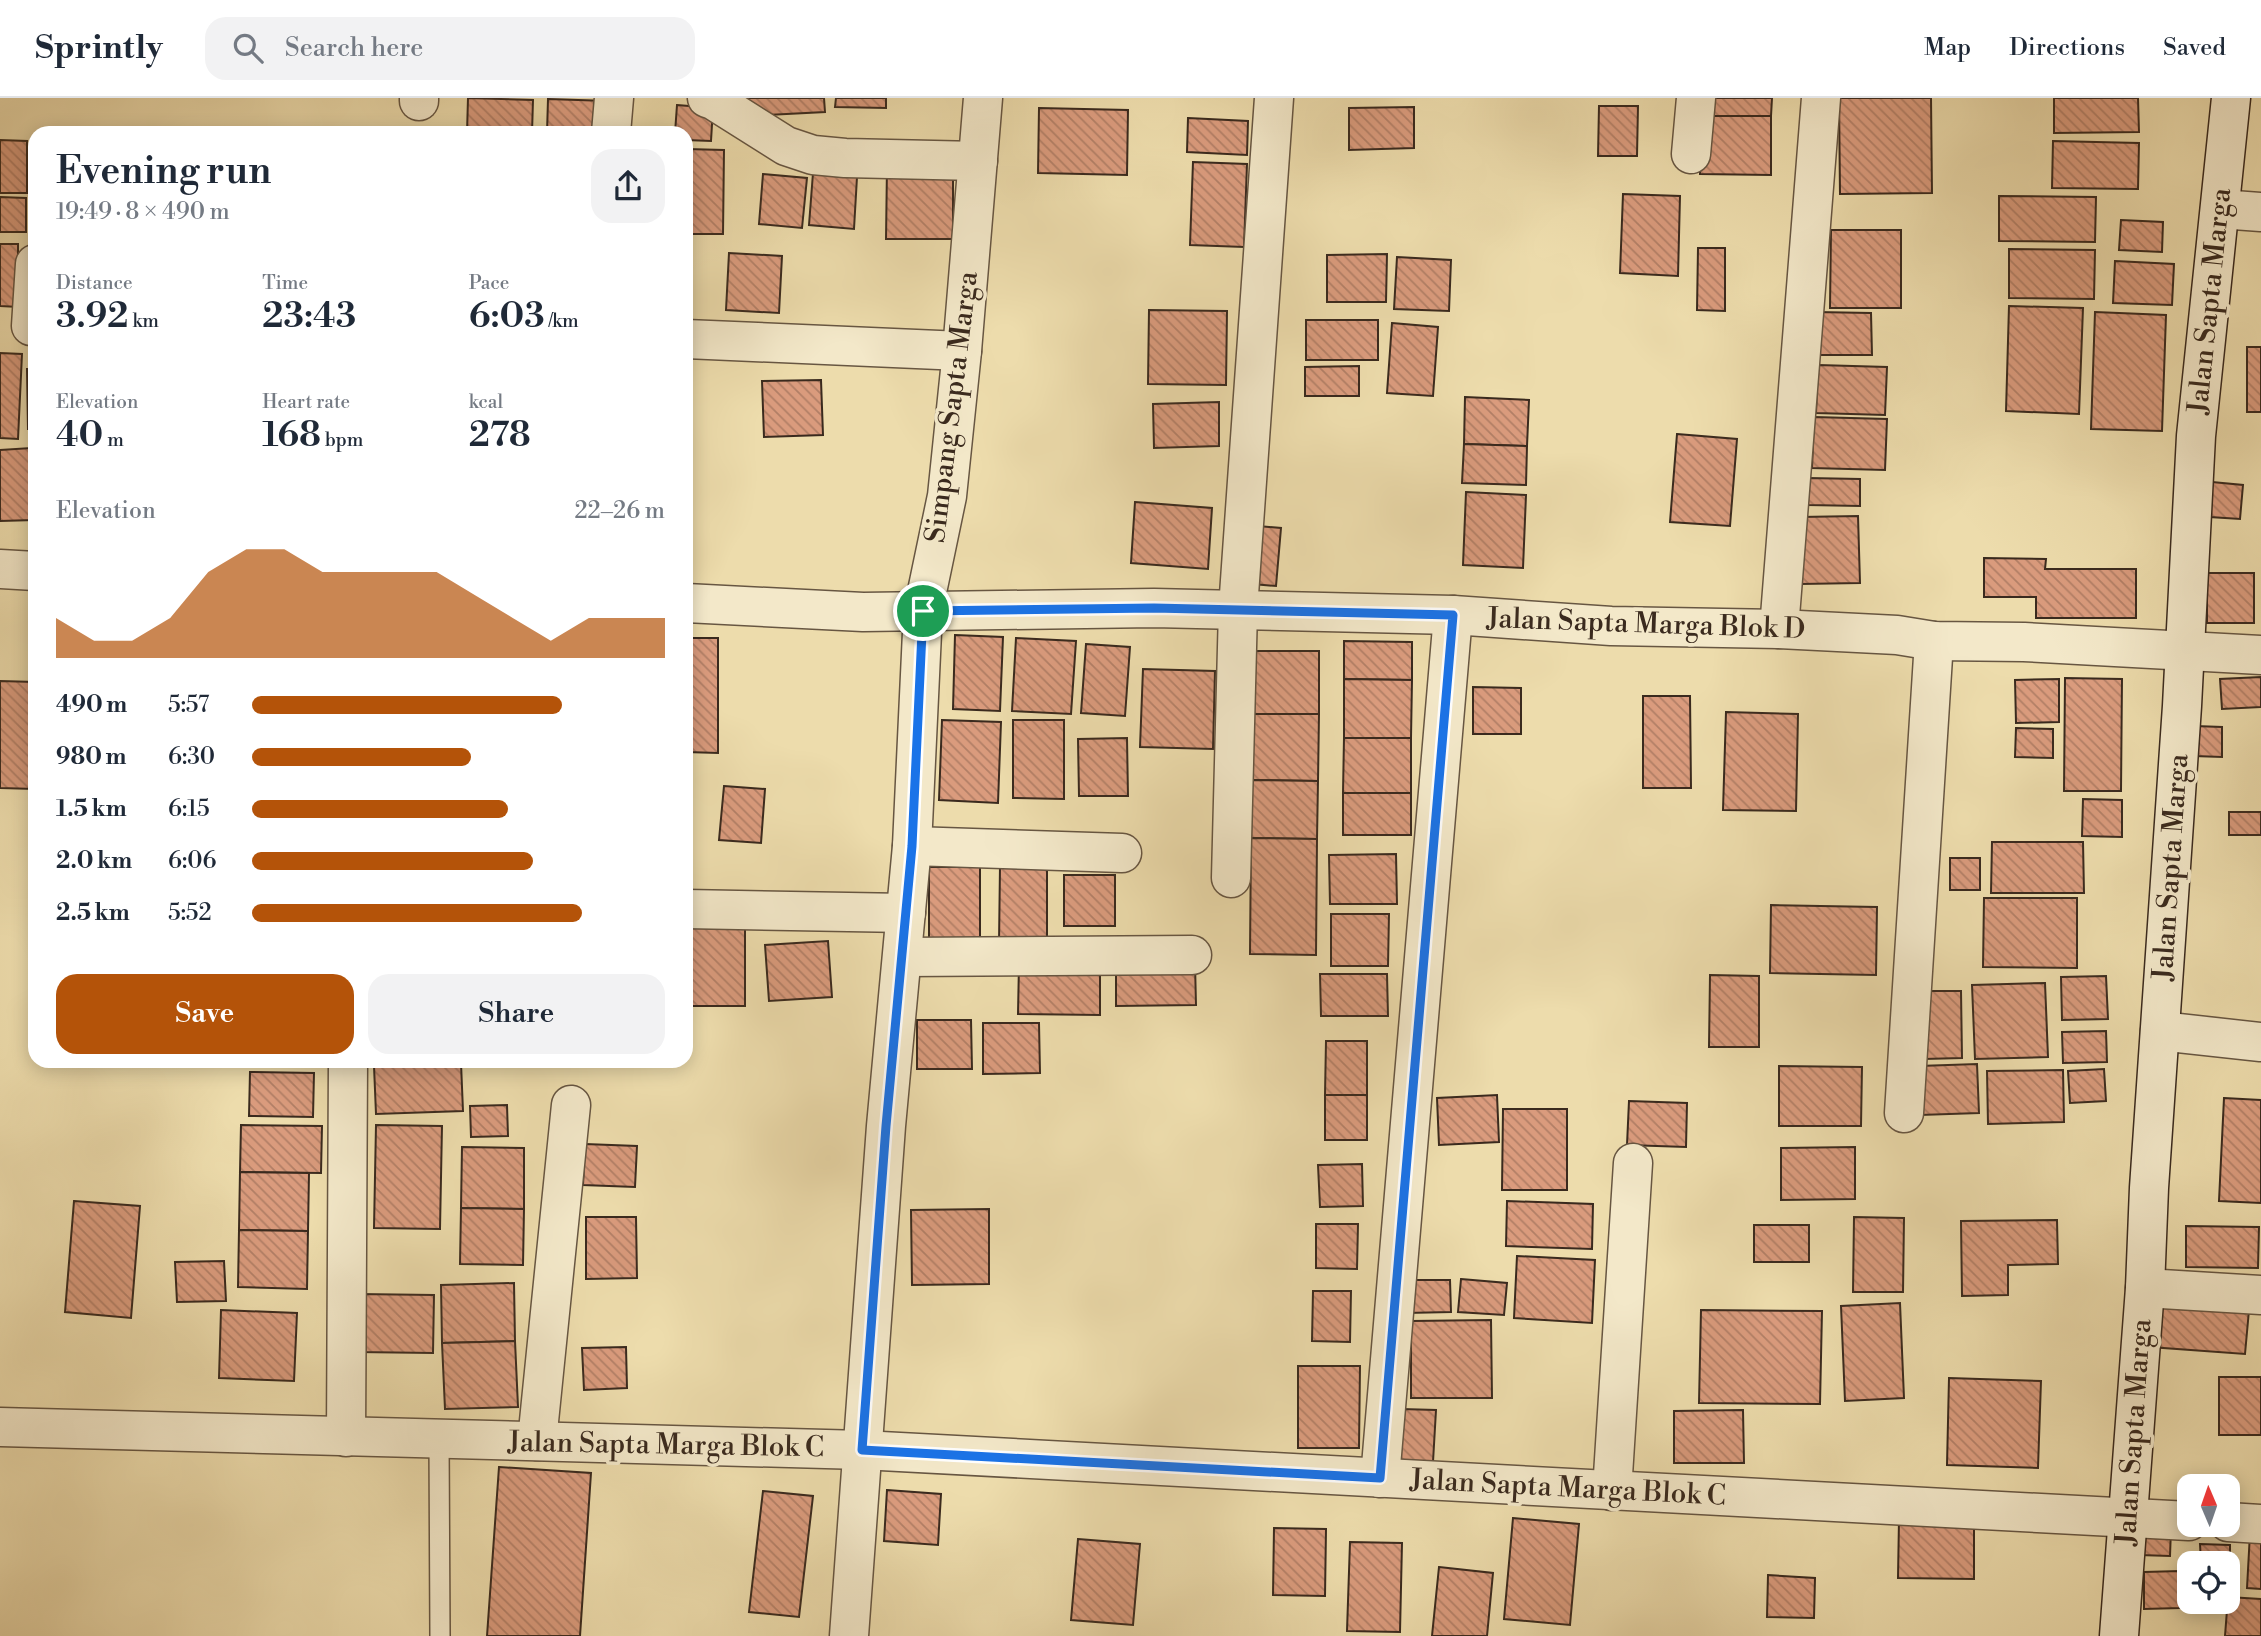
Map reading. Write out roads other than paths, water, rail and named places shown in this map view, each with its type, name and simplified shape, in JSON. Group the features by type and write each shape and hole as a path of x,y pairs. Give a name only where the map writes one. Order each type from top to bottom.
{"street":[{"path":"612,126 614,98"},
{"path":"707,98 786,146 813,155 845,159 978,161"},
{"name":"Simpang Sapta Marga","path":"849,1636 886,1126 904,957 923,611 947,496 983,98"},
{"path":"1231,878 1238,608 1274,98"},
{"path":"1691,154 1696,98"},
{"path":"1779,629 1821,98"},
{"name":"Jalan Sapta Marga","path":"2119,1636 2145,1287 2196,436 2231,98"},
{"path":"2220,209 2261,212"},
{"path":"22,326 28,297"},
{"path":"693,339 962,351"},
{"path":"0,569 28,571"},
{"name":"Jalan Sapta Marga Blok D","path":"693,603 863,612 1238,608 1453,615 1611,626 1779,629 1898,635 1934,641 2024,642 2261,655"},
{"path":"1380,1478 1453,615"},
{"path":"1904,1113 1934,641"},
{"path":"912,846 1122,853"},
{"path":"693,909 906,913"},
{"path":"904,957 1192,955"},
{"path":"2160,1031 2261,1042"},
{"path":"346,1437 348,1068"},
{"path":"537,1441 571,1105"},
{"path":"1612,1491 1633,1163"},
{"path":"2145,1287 2261,1295"},
{"name":"Jalan Sapta Marga Blok C","path":"0,1427 862,1450 2177,1520"},
{"path":"2240,1523 2261,1524"}],"lane":[{"path":"439,1439 440,1636"}]}
